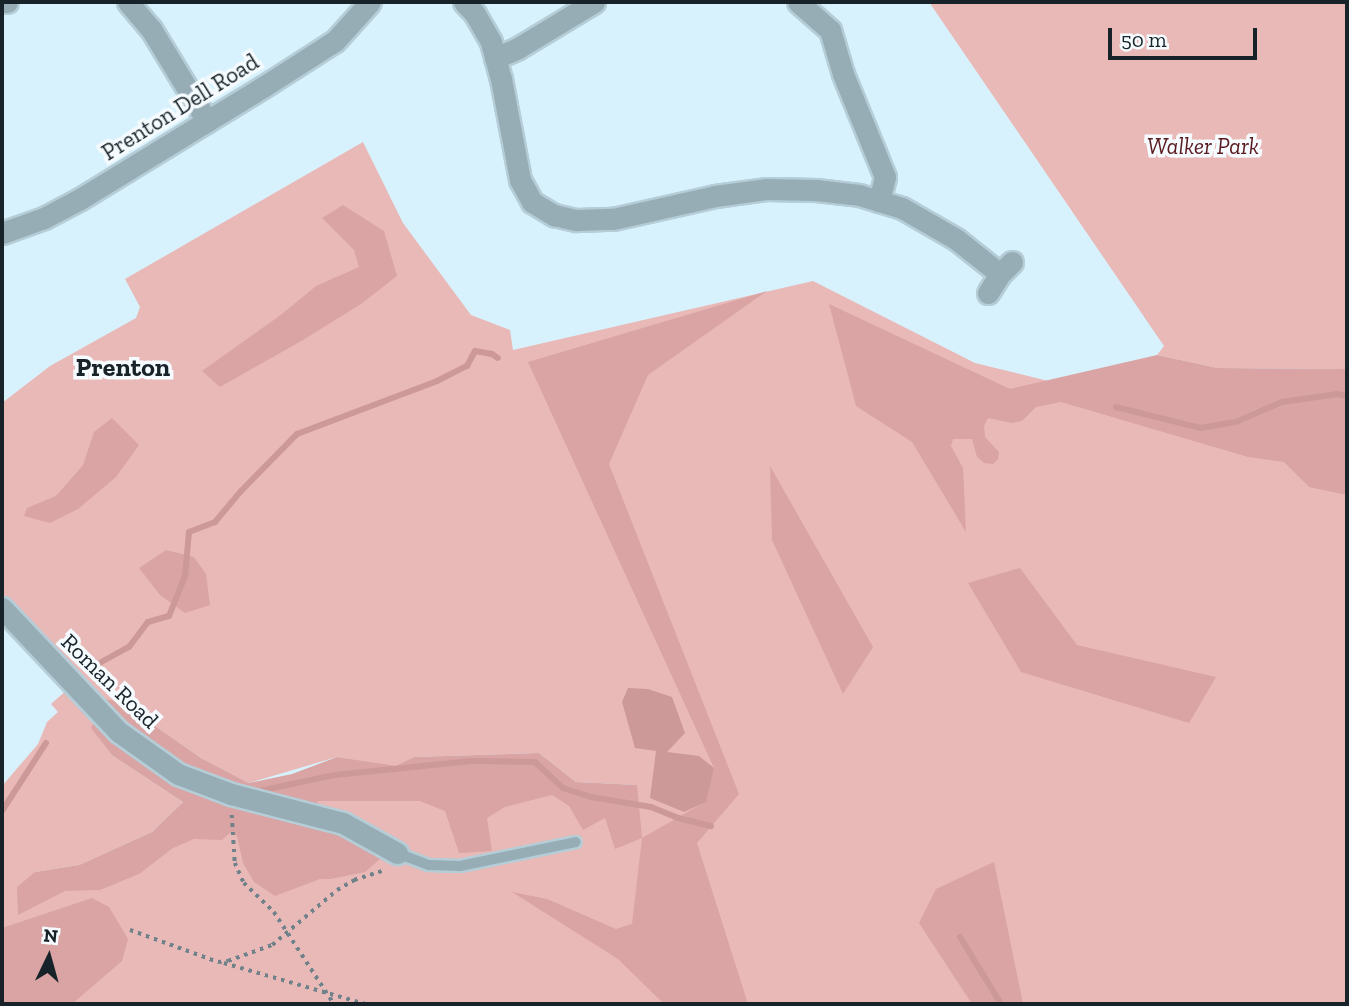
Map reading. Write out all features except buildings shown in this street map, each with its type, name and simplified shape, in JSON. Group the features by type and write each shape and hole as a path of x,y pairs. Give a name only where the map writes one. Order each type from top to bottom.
{"street":[{"path":"128,2 151,29 207,121"},
{"name":"Prenton Dell Road","path":"2,233 44,218 80,199 335,41 370,2"},
{"path":"464,2 475,14 495,58 520,180 532,202 554,215 576,220 613,219 715,196 766,189 816,190 879,201 902,208 1006,268 988,293"},
{"path":"495,58 518,48 594,2"},
{"path":"798,2 830,30 843,74 885,177 879,201"},
{"name":"Roman Road","path":"2,608 118,732 178,774 231,794 343,823 392,861"}],"lane":[{"path":"392,861 460,866 576,842"}],"path":[{"path":"231,794 235,863 244,883 274,912 334,1004"},
{"path":"218,962 272,946 337,890 392,861"},
{"path":"130,930 218,962 365,1004"}],"green space":[{"name":"Walker Park","path":"929,2 1347,2 1347,369 1218,368 1157,355 1164,346"},
{"path":"363,142 403,223 471,315 510,330 513,350 813,281 975,363 1093,392 1347,395 1347,1004 2,1004 2,786 38,744 47,722 58,712 51,704 69,688 97,716 113,756 183,802 152,832 79,865 35,872 18,906 220,810 317,801 637,785 576,782 539,753 414,757 396,767 337,757 249,783 201,758 121,702 97,700 2,600 2,403 50,366 136,318 140,307 125,279"}],"shaded area":[{"path":"343,205 384,231 397,276 361,304 220,387 202,371 282,314 316,286 359,267 354,250 322,218"},
{"path":"767,291 648,375 609,464 739,794 697,843 748,1004 664,1004 618,959 512,892 547,899 616,929 632,924 642,838 705,802 714,768 528,362"},
{"path":"829,304 1010,389 1157,355 1218,368 1347,369 1347,495 1309,487 1284,462 1248,457 1061,402 1036,407 1022,421 1012,423 988,418 984,426 985,437 999,452 998,459 993,464 984,463 977,457 972,439 953,439 951,446 963,468 966,532 912,442 856,406"},
{"path":"112,418 139,445 116,477 78,509 50,523 24,516 27,508 56,496 83,465 94,432"},
{"path":"770,466 873,647 843,694 772,540"},
{"path":"166,550 194,557 206,574 210,605 185,613 160,595 139,568"},
{"path":"1020,568 1077,645 1216,677 1189,723 1021,672 968,583"},
{"path":"628,688 648,689 672,697 685,733 667,752 699,756 714,768 706,802 684,812 650,798 656,751 635,748 622,702"},
{"path":"105,699 121,702 201,758 249,783 292,774 337,757 396,766 414,757 539,753 576,782 637,785 642,838 615,849 605,818 583,830 569,806 552,795 505,807 487,818 492,851 459,853 445,811 420,801 317,801 328,825 360,838 380,859 365,872 320,879 275,896 254,882 243,863 237,836 231,832 222,840 194,839 173,848 139,874 100,890 65,891 18,915 17,887 35,872 79,865 152,832 183,802 113,756 91,728"},
{"path":"994,862 1023,1004 972,1004 919,923 936,889"},
{"path":"92,898 109,907 128,939 122,961 72,1004 2,1004 2,928"}],"waterway":[{"path":"96,665 129,647 148,622 169,616 185,576 189,532 215,522 241,491 297,434 437,381 467,366 475,351 498,358"},
{"path":"1116,407 1201,428 1236,422 1282,402 1337,394 1347,396"},
{"path":"2,811 46,743"},
{"path":"254,792 335,775 471,761 535,762 563,788 591,797 651,807 678,818 711,826"},
{"path":"960,937 1001,1004"}],"district":[{"name":"Prenton","path":"123,368"}]}
